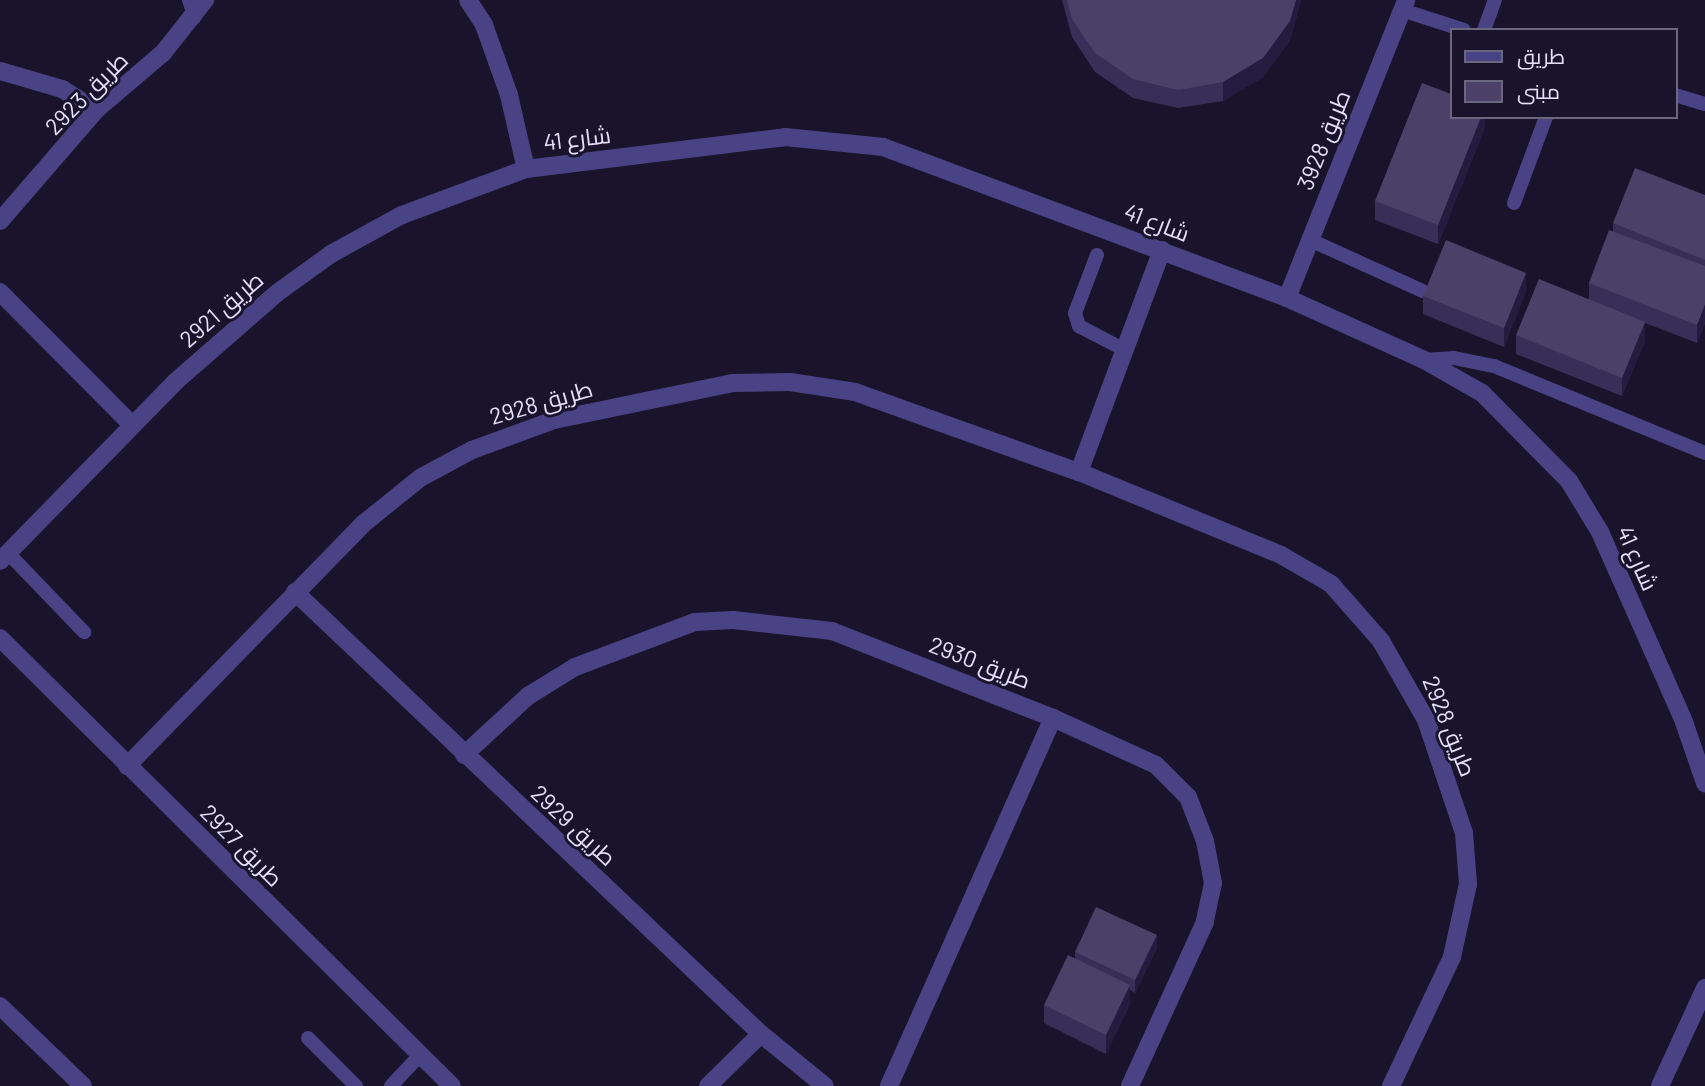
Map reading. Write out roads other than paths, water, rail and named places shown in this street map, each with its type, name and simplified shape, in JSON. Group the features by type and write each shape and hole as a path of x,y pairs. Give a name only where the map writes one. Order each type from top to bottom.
{"street":[{"name":"طريق 2923","path":"0,221 96,110 163,53 192,8 205,0"},
{"name":"شارع 41","path":"468,0 484,25 509,95 526,169 740,140 832,139 883,147 929,161 1287,298 1424,360 1482,393 1569,481 1600,531 1684,722 1705,783"},
{"name":"طريق 3928","path":"1287,298 1404,5"},
{"path":"0,71 62,89 96,110"},
{"name":"طريق 2921","path":"4,557 132,425 230,332 331,254 402,215 526,169"},
{"path":"1079,472 1162,250"},
{"path":"0,292 132,425"},
{"name":"طريق 2928","path":"127,766 295,592 392,500 472,450 554,420 732,383 790,382 855,392 1079,472 1281,555 1331,584 1381,640 1426,720 1464,833 1468,884 1451,957 1391,1086"},
{"name":"طريق 2929","path":"295,592 761,1034 825,1086"},
{"name":"طريق 2930","path":"464,755 528,696 575,667 695,622 720,621 784,623 832,631 1054,718 1156,765 1188,797 1205,841 1213,883 1205,922 1130,1086"},
{"name":"طريق 2927","path":"0,638 452,1086"},
{"path":"889,1086 1054,718"},
{"path":"1660,1086 1705,988"},
{"path":"0,1006 83,1086"},
{"path":"708,1086 761,1034"}],"lane":[{"path":"1485,28 1495,0"},
{"path":"1404,5 1459,28"},
{"path":"1677,96 1705,104"},
{"path":"1514,204 1545,119"},
{"path":"1310,240 1423,291"},
{"path":"1097,255 1075,313 1079,326 1125,350"},
{"path":"1424,360 1454,358 1494,366 1705,453"},
{"path":"4,557 84,632"},
{"path":"308,1038 356,1086"},
{"path":"391,1086 420,1055"}]}
